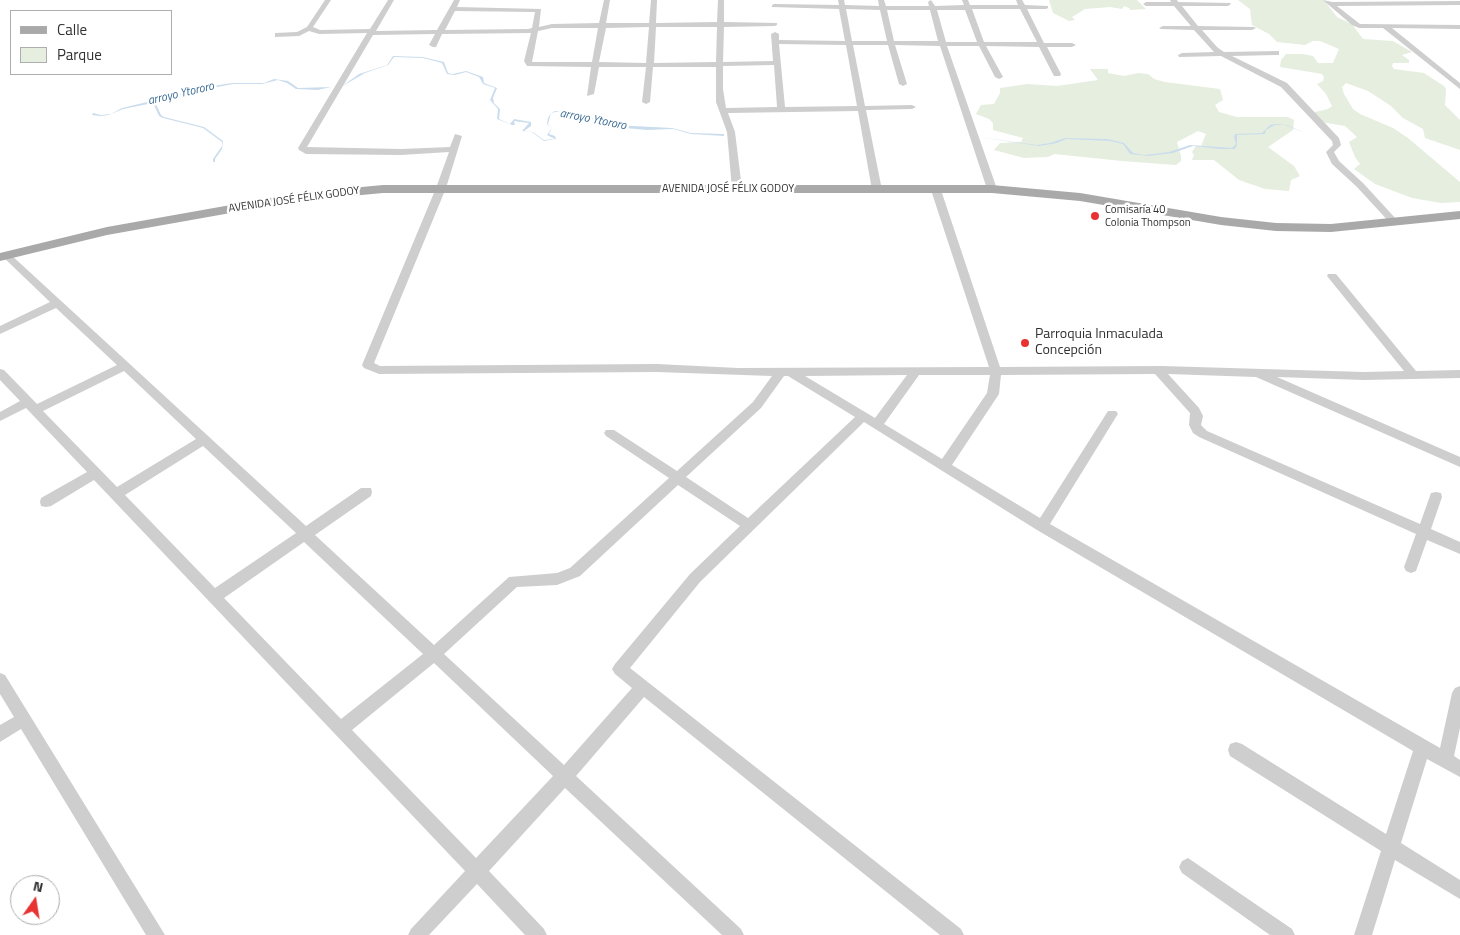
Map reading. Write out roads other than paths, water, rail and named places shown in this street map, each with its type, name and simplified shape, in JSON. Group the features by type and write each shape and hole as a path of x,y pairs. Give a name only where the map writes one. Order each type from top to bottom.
{"main road":[{"name":"AVENIDA JOSÉ FÉLIX GODOY","path":"3,256 107,231 298,197 383,189 992,189 1080,197 1221,221 1276,227 1331,228 1460,214"}],"street":[{"path":"278,35 299,34 309,28 328,0"},
{"path":"391,0 302,148 304,151 401,152 454,149"},
{"path":"433,45 457,0"},
{"path":"590,94 607,0"},
{"path":"646,102 654,0"},
{"path":"721,0 718,89 722,111 731,132 737,190"},
{"path":"930,0 992,189"},
{"path":"1146,4 1174,2 1228,4"},
{"path":"1174,2 1214,49 1284,85 1336,140 1337,145 1330,152 1335,162 1360,185 1394,222"},
{"path":"1329,2 1460,3"},
{"path":"1329,2 1357,25 1460,27"},
{"path":"781,109 774,3 882,4 933,8 967,4 1020,4 1046,7"},
{"path":"841,3 877,190"},
{"path":"882,4 903,84"},
{"path":"967,4 982,45 999,77"},
{"path":"1020,4 1057,74"},
{"path":"452,9 539,10 528,61 530,64 778,63"},
{"path":"309,28 319,32 440,32 552,26 775,24"},
{"path":"1386,27 1460,86"},
{"path":"1448,27 1460,36"},
{"path":"1162,28 1252,28"},
{"path":"776,42 1072,45"},
{"path":"1182,55 1276,53"},
{"path":"722,111 912,107"},
{"path":"458,136 441,188 368,365 379,370 657,368 738,372 1158,370 1364,376 1460,374"},
{"path":"936,190 996,372 993,394 944,466"},
{"path":"3,256 58,303 735,935"},
{"path":"1332,276 1413,375"},
{"path":"0,330 58,303"},
{"path":"0,417 31,406 125,366"},
{"path":"877,425 917,370"},
{"path":"1158,370 1195,411 1197,416 1195,426 1203,434 1460,548"},
{"path":"785,371 863,416 1042,526 1422,748 1460,768"},
{"path":"341,730 434,654 514,582 557,579 575,572 757,405 785,371"},
{"path":"1254,372 1460,462"},
{"path":"0,373 538,935"},
{"path":"1042,526 1112,414"},
{"path":"863,416 695,578 620,669 955,935"},
{"path":"610,432 750,526"},
{"path":"116,494 204,440"},
{"path":"46,502 95,473"},
{"path":"214,597 366,492"},
{"path":"1411,567 1436,497"},
{"path":"0,680 156,935"},
{"path":"417,935 565,776 643,687"},
{"path":"1444,760 1460,693"},
{"path":"0,734 24,719"},
{"path":"1363,935 1422,748"},
{"path":"1236,750 1460,890"},
{"path":"1188,867 1286,935"}],"water":[{"path":"393,56 423,57 444,62 448,73 453,74 466,71 483,77 484,83 497,88 493,98 494,103 500,109 499,119 510,124 514,119 531,122 531,126 524,131 533,132 544,140 555,139 547,135 552,128 549,134 555,136 556,139 544,141 532,132 522,131 529,123 514,121 515,125 512,125 497,119 498,109 490,100 495,88 483,84 479,77 466,72 455,75 447,74 442,63 423,58 394,57 388,65 365,73 341,87 359,74 387,65"},
{"path":"274,79 288,81 298,88 331,87 318,90 296,89 278,80 262,84 233,84 155,102 161,115 164,117 204,127 223,141 222,149 215,162 213,162 213,159 222,146 222,142 203,128 159,116 153,103 123,109 109,115 100,116 92,115 93,113 101,115 111,114 122,108 219,85 232,83 264,83"},
{"path":"560,111 577,113 614,125 672,128 691,133 724,134 724,136 691,134 673,129 647,130 614,127 577,114"},
{"path":"1276,124 1287,125 1305,133 1285,125 1275,125 1266,130 1265,134 1237,135 1237,145 1235,149 1193,146 1173,153 1148,156 1130,154 1123,144 1110,141 1066,139 1057,143 1039,146 978,137 1037,145 1065,138 1108,139 1124,143 1133,153 1144,155 1169,152 1190,145 1232,148 1236,144 1235,134 1262,133 1270,125"}],"place":[{"name":"Comisaría 40 Colonia Thompson","path":"1095,216"},
{"name":"Parroquia Inmaculada Concepción","path":"1025,343"}],"water label":[{"name":"arroyo Ytororo","path":"181,94"},
{"name":"arroyo Ytororo","path":"593,120"}]}
